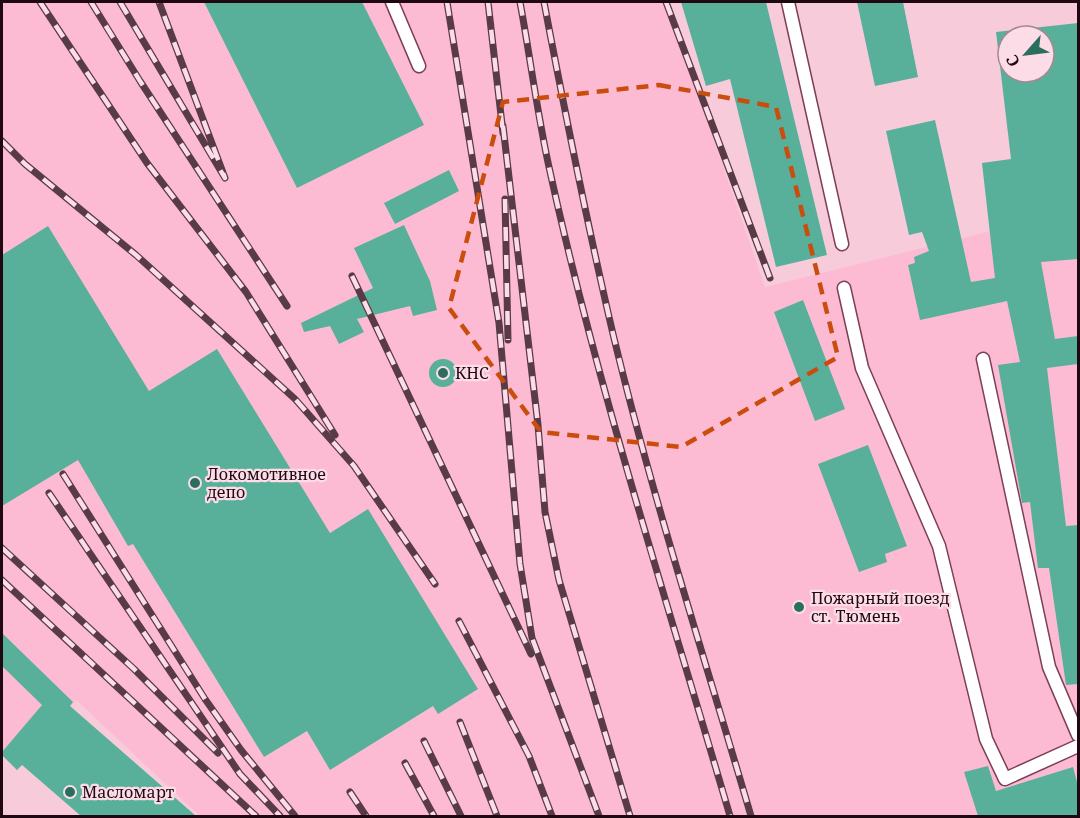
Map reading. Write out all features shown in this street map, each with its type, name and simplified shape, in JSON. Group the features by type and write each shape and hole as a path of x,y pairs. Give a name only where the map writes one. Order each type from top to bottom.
{"lane":[{"path":"392,2 419,66"},
{"path":"788,2 842,244"},
{"path":"844,288 862,368 939,546 986,739 1005,779 1078,746"},
{"path":"983,359 1050,667 1078,735"}],"highlighted area":[{"path":"659,85 776,107 838,357 681,447 541,432 449,308 503,102"}],"shaded area":[{"path":"2,2 666,2 765,287 991,231 982,163 1078,152 1078,816 200,816 76,700 17,770 2,755"}],"building":[{"path":"204,2 362,2 424,125 297,188"},
{"path":"681,2 766,2 827,255 776,267 730,79 706,86"},
{"path":"857,2 903,2 918,77 875,86"},
{"path":"1078,23 1078,259 1041,262 1055,339 1078,336 1078,364 1047,368 1066,526 1078,525 1078,684 1066,685 1049,568 1038,568 1030,502 1022,503 998,365 1020,362 1007,301 920,320 908,265 915,263 914,257 929,251 922,232 909,235 886,131 935,120 971,282 995,278 982,163 1011,159 1002,84 1056,84 1056,25"},
{"path":"449,170 459,191 395,224 384,203"},
{"path":"404,225 430,281 437,310 413,316 410,306 357,319 364,332 339,344 330,326 304,332 301,323 373,288 354,248"},
{"name":"Локомотивное депо","path":"48,226 149,391 217,349 330,533 368,509 478,689 438,714 433,706 330,770 307,731 264,757 133,544 128,546 78,460 2,506 2,255"},
{"path":"803,300 845,409 815,421 774,312"},
{"name":"КНС","path":"443,359 453,363 457,373 453,383 443,387 433,383 429,373 433,363"},
{"path":"868,445 907,546 885,554 887,562 859,572 818,464"},
{"path":"2,633 73,702 70,706 196,816 81,816 22,765 17,770 2,755 2,752 42,705 2,666"},
{"path":"988,766 996,791 1073,767 1078,786 1078,816 978,816 964,772"}],"railway":[{"path":"40,2 147,163 246,292 335,435"},
{"path":"91,2 287,306"},
{"path":"120,2 225,178 159,2"},
{"path":"447,2 499,323 520,564 532,638 599,816"},
{"path":"488,2 503,133"},
{"path":"520,2 549,167 589,331 634,493 730,816"},
{"path":"544,2 585,209 628,395 661,516 751,816"},
{"path":"666,2 770,278"},
{"path":"503,126 538,425 545,512 559,580 630,816"},
{"path":"2,141 25,164 136,255 295,399 354,466 435,584"},
{"path":"505,199 508,340"},
{"path":"352,276 531,654"},
{"path":"63,474 205,699 241,750 295,816"},
{"path":"49,493 240,774 280,816"},
{"path":"2,548 134,669 218,753"},
{"path":"2,580 256,816"},
{"path":"459,621 529,756 552,816"},
{"path":"460,722 497,816"},
{"path":"424,741 461,816"},
{"path":"405,763 434,816"},
{"path":"350,792 366,816"}],"place":[{"name":"КНС","path":"443,373"},
{"name":"Локомотивное депо","path":"195,483"},
{"name":"Пожарный поезд ст. Тюмень","path":"799,607"},
{"name":"Масломарт","path":"70,792"}]}
